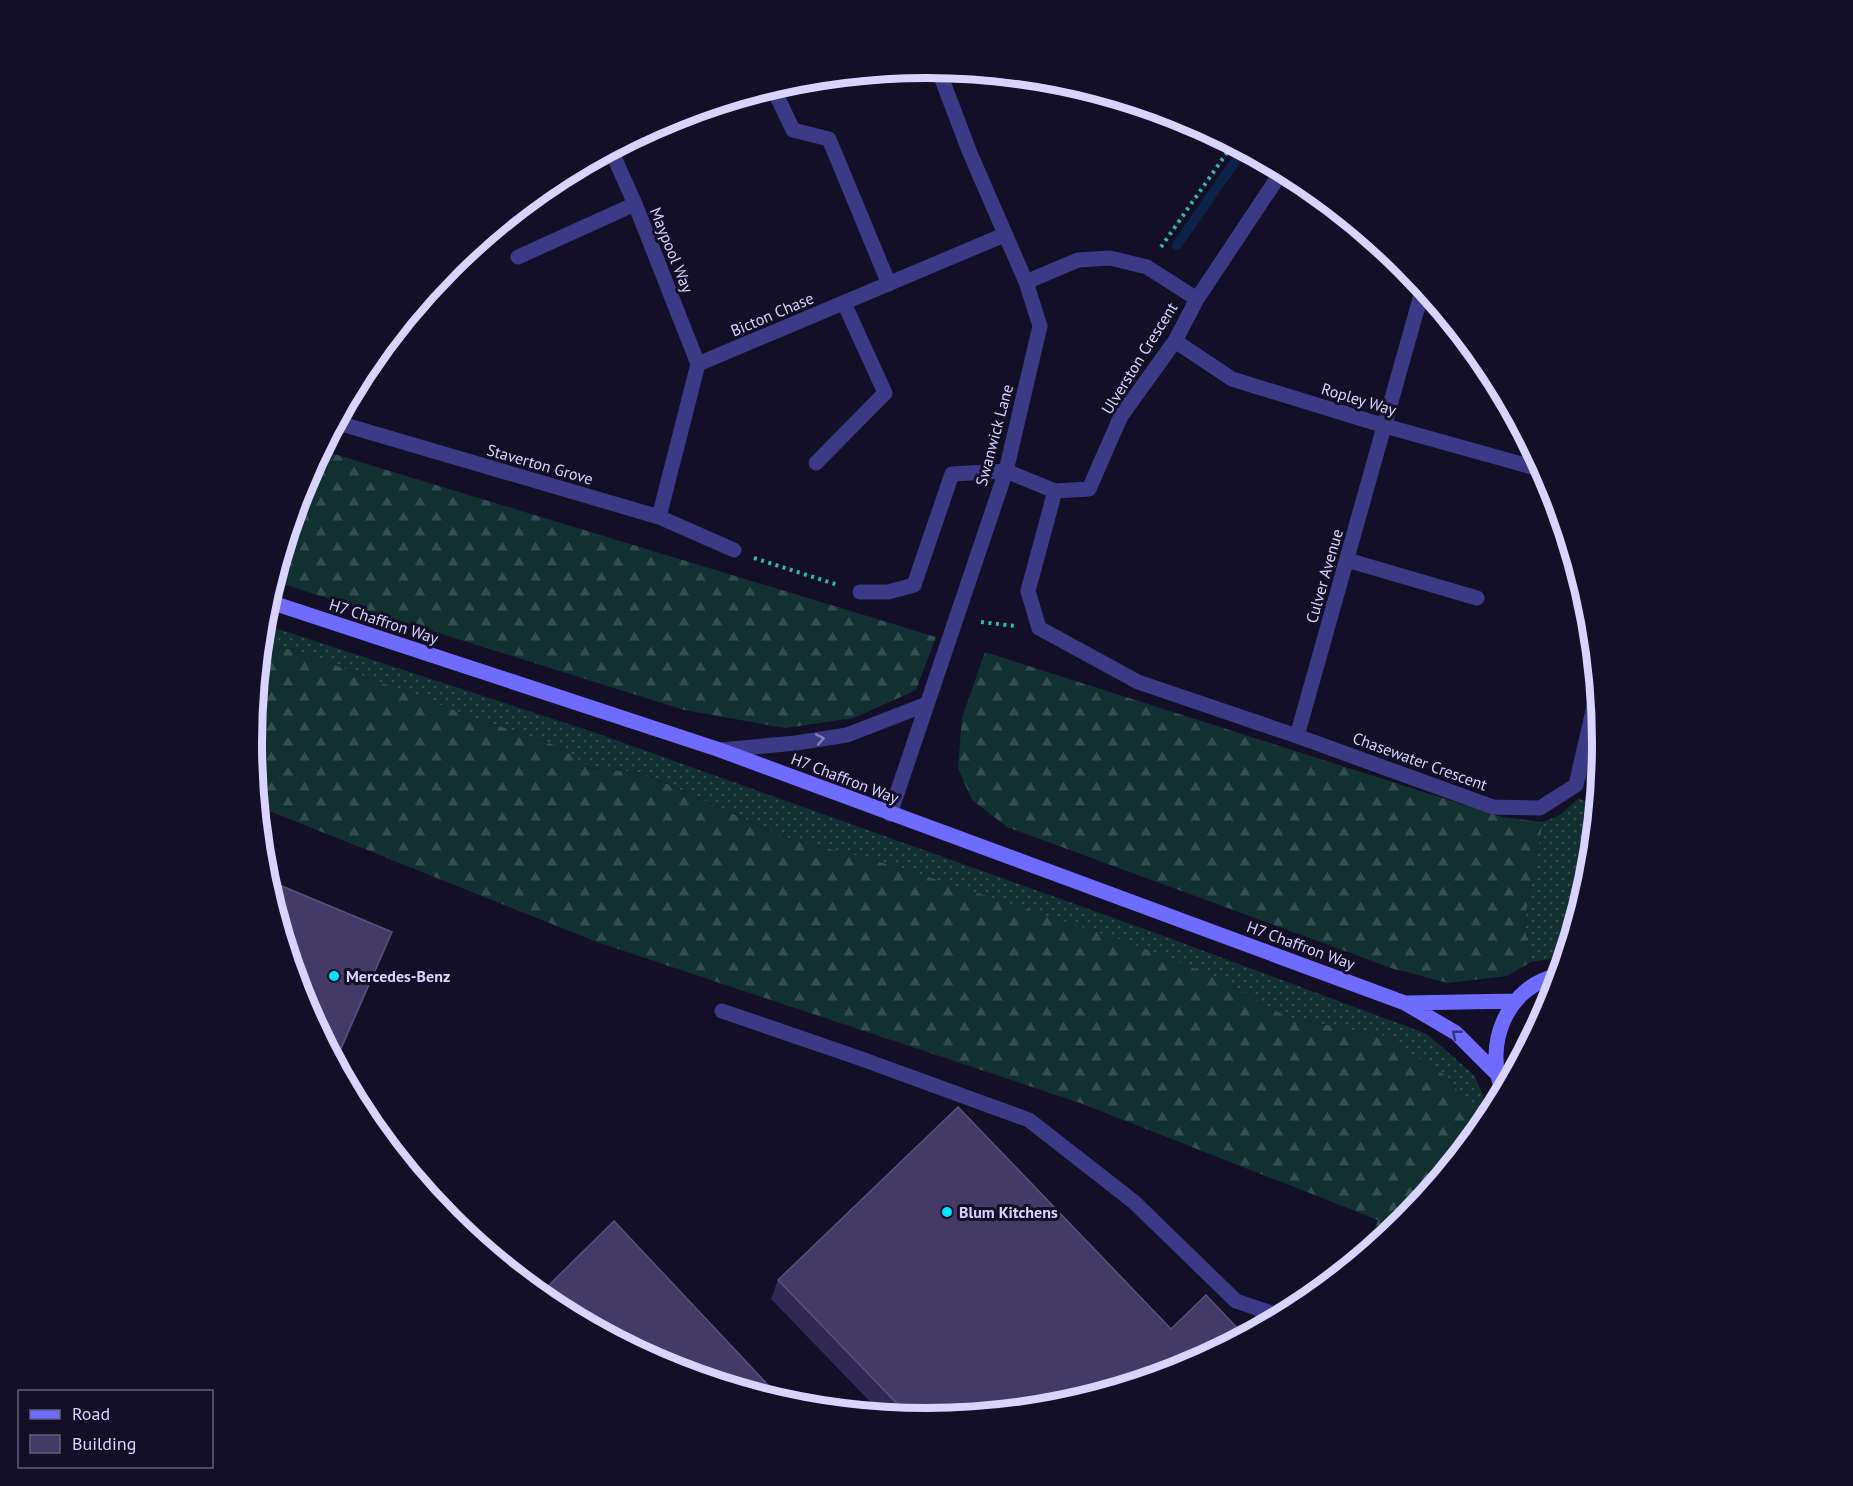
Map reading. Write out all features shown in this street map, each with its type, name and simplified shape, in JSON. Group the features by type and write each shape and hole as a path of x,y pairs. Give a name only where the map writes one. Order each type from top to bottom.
{"street":[{"name":"Swanwick Lane","path":"890,814 1006,471 1040,326 1026,282 970,153 942,78"},
{"path":"777,96 793,130 829,138 889,284"},
{"name":"Maypool Way","path":"614,157 698,364"},
{"name":"Ulverston Crescent","path":"1055,491 1089,489 1121,416 1175,341 1197,299 1277,178"},
{"path":"518,257 635,204"},
{"name":"Bicton Chase","path":"698,364 1004,235"},
{"path":"1026,282 1078,260 1110,258 1147,267 1197,299"},
{"name":"Culver Avenue","path":"1297,736 1420,298"},
{"path":"816,463 885,393 844,303"},
{"name":"Ropley Way","path":"1175,341 1232,379 1385,426 1531,467"},
{"path":"659,517 698,364"},
{"name":"Staverton Grove","path":"344,423 345,425 659,517 734,550"},
{"path":"860,592 888,592 914,585 952,474 1006,471 1055,491 1028,591 1039,628 1138,682 1297,736"},
{"path":"1347,560 1477,598"},
{"name":"H7 Chaffron Way","path":"276,604 720,750 1405,1003 1456,1033 1498,1075"},
{"path":"720,750 796,743 848,735 927,704"},
{"name":"Chasewater Crescent","path":"1297,736 1493,807 1540,808 1576,785 1591,720"},
{"path":"1500,1080 1495,1055 1498,1035 1505,1017 1516,1000 1534,986 1547,981"},
{"name":"H7 Chaffron Way","path":"1405,1003 1516,1000"},
{"path":"722,1011 1029,1120 1134,1202 1236,1301 1270,1312"}],"path":[{"path":"1147,267 1228,151"},
{"path":"734,550 860,592"}],"green space":[{"path":"329,452 936,637 916,690 854,718 785,728 684,710 281,584 297,529"},
{"path":"272,627 596,733 1150,931 1427,1034 1474,1075 1486,1101 1477,1115 1446,1076 1383,1036 1287,1017 1223,980 898,867 782,836 644,773 590,768 560,747 467,715 269,643"},
{"path":"269,643 560,747 590,768 643,773 782,836 898,867 1125,941 1223,980 1287,1017 1383,1036 1446,1076 1477,1115 1454,1148 1426,1181 1373,1236 1378,1220 1080,1103 597,942 265,809 262,743 263,700"},
{"path":"985,652 1502,817 1543,822 1524,923 1531,962 1507,976 1448,983 1391,968 1007,827 972,800 958,768 962,718"},
{"path":"1591,723 1590,783 1581,777"},
{"path":"1579,798 1588,803 1579,873 1556,957 1531,962 1524,923 1543,822 1560,815"}],"building":[{"name":"Mercedes-Benz","path":"277,884 392,932 339,1053 312,997 297,957"},
{"name":"Blum Kitchens","path":"958,1107 1171,1329 1206,1295 1239,1330 1181,1357 1140,1373 1056,1395 970,1407 901,1407 778,1280"},
{"path":"614,1221 772,1389 713,1373 672,1357 594,1319 546,1288"}],"waterway":[{"path":"1177,245 1239,156"}],"place":[{"name":"Mercedes-Benz","path":"334,976"},
{"name":"Blum Kitchens","path":"947,1212"}]}
